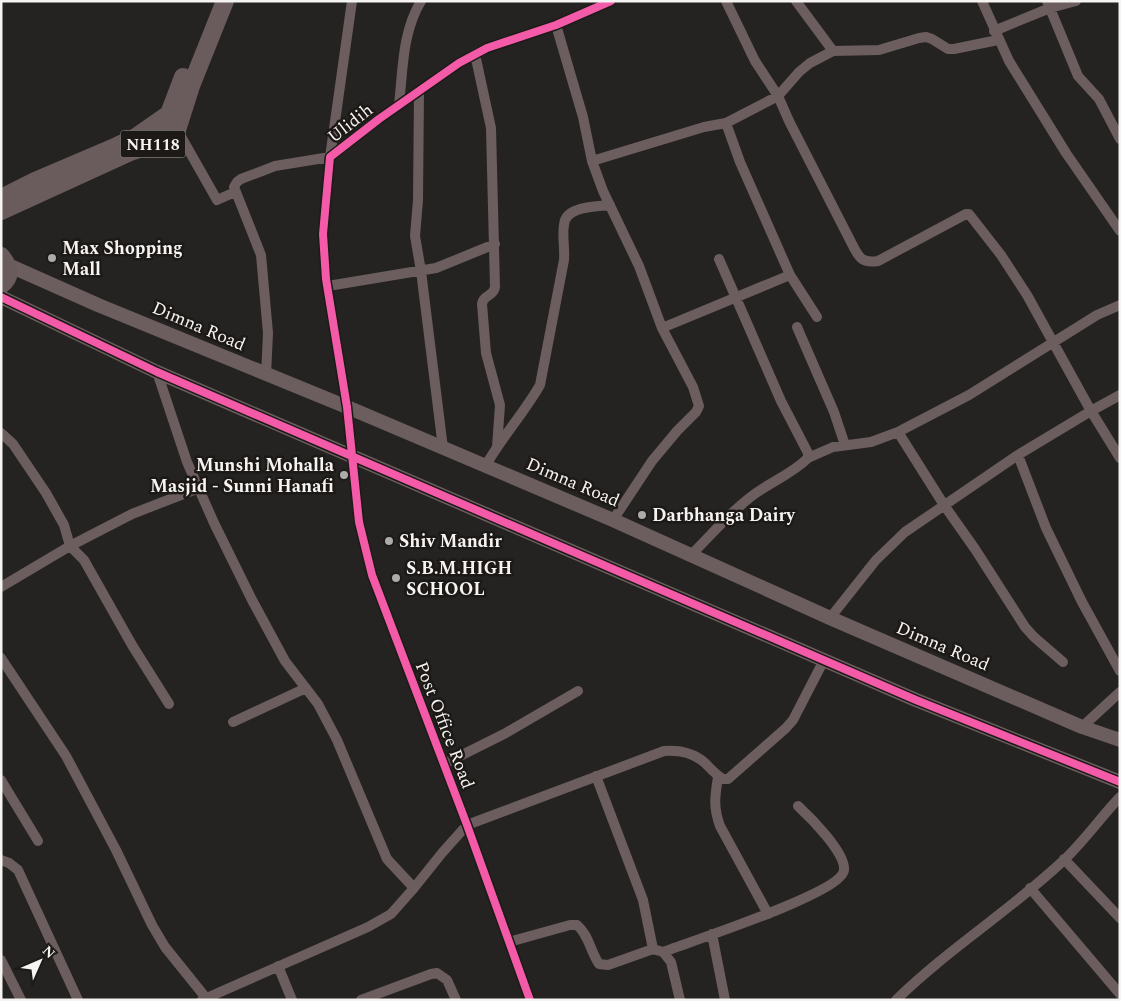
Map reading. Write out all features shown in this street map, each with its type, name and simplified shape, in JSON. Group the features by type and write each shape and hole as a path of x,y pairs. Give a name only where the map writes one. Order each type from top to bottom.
{"highway":[{"name":"NH118","path":"1,198 136,137 168,114 213,1"},
{"name":"NH118","path":"1,211 130,152 150,146 177,130 191,86 225,1"},
{"path":"1,285 10,274 5,261"}],"street":[{"path":"266,375 268,333 261,255 234,187 236,182 275,166 330,157 352,1"},
{"path":"399,105 407,32 414,12 421,1"},
{"name":"Ulidih","path":"347,407 328,286 323,234 330,157 459,62 487,48 556,25 611,1"},
{"path":"726,1 755,61 778,96 851,242 862,259 869,263 878,261 961,216 970,214 1027,295 1120,458"},
{"path":"796,1 833,51"},
{"path":"982,1 1009,61 1066,153 1120,232"},
{"path":"592,161 704,127 726,123 778,96 799,72 810,63 833,51 879,50 926,37 932,38 948,49 954,49 996,35 1049,5 1076,1"},
{"path":"1049,5 1078,76 1098,98 1120,138"},
{"path":"556,25 582,117 592,161 610,205 639,266 662,328 693,386 699,406 696,412 652,461 613,520"},
{"path":"475,54 491,128 495,244 494,291 485,296 482,304 486,353 500,405 497,447"},
{"path":"419,91 418,200 415,236 443,448"},
{"path":"168,114 217,200 235,192"},
{"path":"726,123 740,162 790,275 818,318"},
{"path":"486,465 540,385 564,260 563,226 565,218 571,212 610,205"},
{"path":"328,286 436,268 495,244"},
{"path":"720,259 781,401 808,453 808,458"},
{"name":"Dimna Road","path":"5,261 98,305 486,465 830,618 1082,727 1120,740"},
{"path":"662,328 790,275"},
{"path":"1,297 157,372 916,700 1120,782"},
{"path":"691,555 756,493 782,478 808,458 833,447 871,442 898,432 969,395 1097,315 1120,306"},
{"path":"797,326 834,412 845,445"},
{"path":"157,372 187,462 214,523 268,632 286,661 318,704 337,740 387,859 414,888"},
{"path":"830,618 876,560 905,532 1018,455 1120,395"},
{"name":"Post Office Road","path":"347,407 359,522 372,575 467,825 530,1000"},
{"path":"898,432 1025,627 1063,662"},
{"path":"1,433 14,444 46,493 64,525 70,546 84,560 127,637 169,704"},
{"path":"1018,455 1049,536 1082,602 1120,671"},
{"path":"1,587 70,546 132,514 199,488"},
{"path":"1,658 66,756 165,947 204,999 368,927 391,914 467,825 664,751 675,750 700,758 723,779 733,775 793,720 824,660"},
{"path":"233,722 306,688"},
{"path":"444,764 504,734 578,691"},
{"path":"1082,727 1120,692"},
{"path":"596,776 643,900 658,951 671,962 680,1000"},
{"path":"718,776 714,798 715,812 720,826 768,914"},
{"path":"1,780 38,841"},
{"path":"896,1000 917,980 967,941 1064,859 1120,797"},
{"path":"509,942 570,925 577,925 584,931 599,964 608,965 712,934 768,914 820,891 841,877 845,870 843,862 836,849 816,824 798,806"},
{"path":"1064,859 1120,918"},
{"path":"1,860 9,862 18,870 78,1000"},
{"path":"1030,888 1120,994"},
{"path":"712,934 726,1000"},
{"path":"1,960 5,978 21,1000"},
{"path":"278,966 292,1000"},
{"path":"361,1000 437,973 447,980 456,1000"}],"cycle path":[{"path":"530,1000 467,825 372,575 359,522 347,407 326,279 323,234 330,157 379,119 459,63 487,48 556,25 611,1"},
{"path":"1,297 157,372 916,700 1120,782"}],"place":[{"name":"Max Shopping Mall","path":"52,258"},
{"name":"Munshi Mohalla Masjid - Sunni Hanafi","path":"344,475"},
{"name":"Darbhanga Dairy","path":"642,515"},
{"name":"Shiv Mandir","path":"389,541"},
{"name":"S.B.M.HIGH SCHOOL","path":"396,578"}]}
